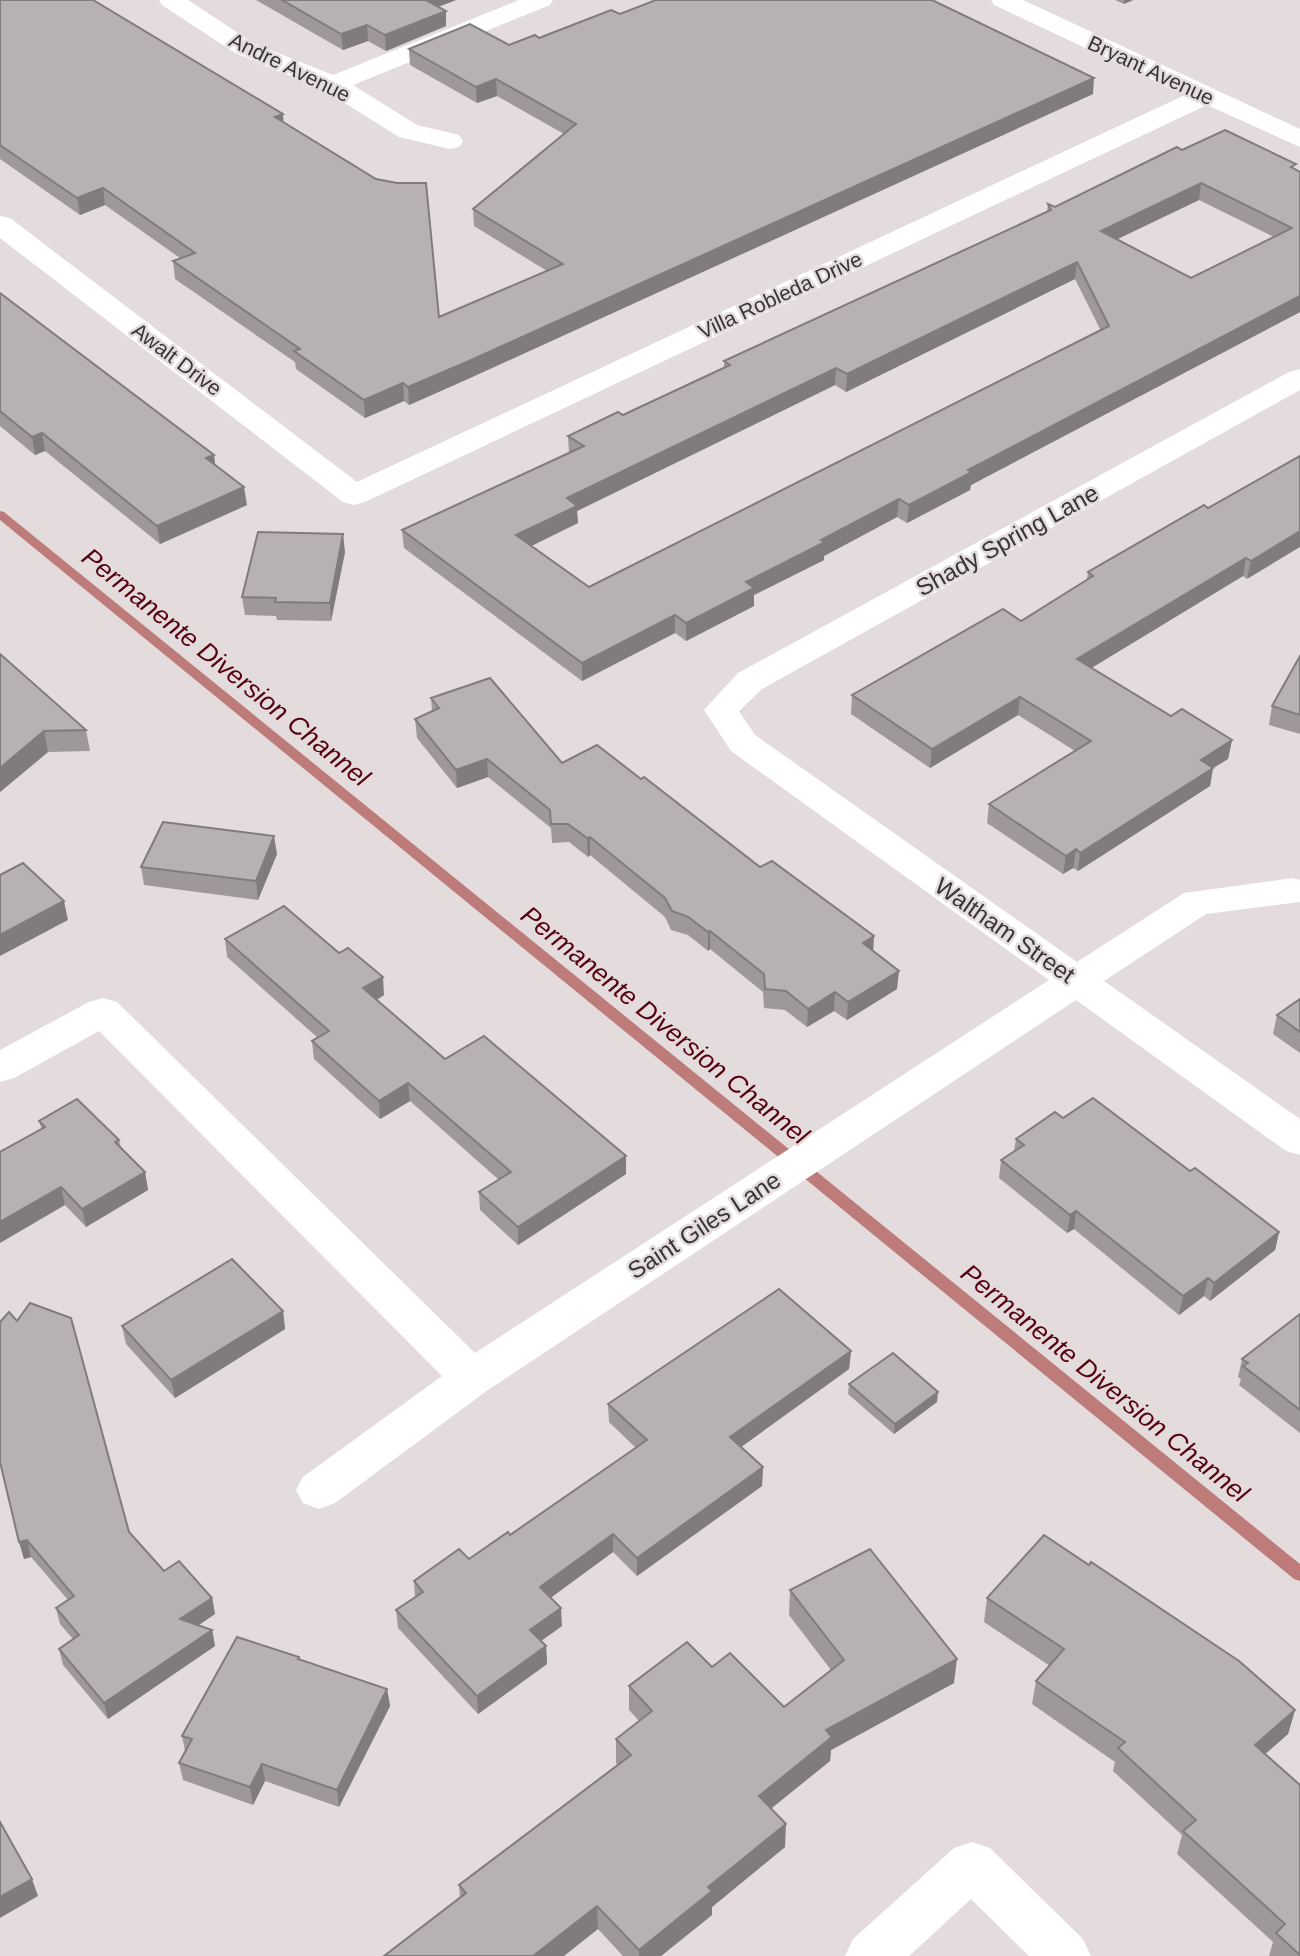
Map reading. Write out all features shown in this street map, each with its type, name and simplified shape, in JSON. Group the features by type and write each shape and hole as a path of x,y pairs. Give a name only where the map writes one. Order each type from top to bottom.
{"street":[{"name":"Andre Avenue","path":"171,0 244,48 333,84 408,131 450,141"},
{"path":"333,84 541,0"},
{"name":"Bryant Avenue","path":"1003,0 1300,139"},
{"name":"Villa Robleda Drive","path":"354,495 1205,96"},
{"name":"Awalt Drive","path":"0,224 354,495"},
{"name":"Shady Spring Lane","path":"721,710 750,681 1300,378"},
{"name":"Waltham Street","path":"721,710 743,743 1300,1140"},
{"name":"Saint Giles Lane","path":"319,1490 472,1378 1197,902 1293,891"},
{"path":"0,1068 103,1013 472,1378"},
{"path":"871,1956 972,1865 1065,1956"}],"building":[{"path":"0,0 93,0 283,114 275,117 376,179 397,183 426,183 439,317 563,264 473,209 576,124 496,79 476,87 409,49 470,24 509,45 535,35 539,38 611,10 620,14 656,0 932,0 1094,78 469,361 408,387 403,383 364,400 294,351 300,349 173,261 195,253 103,188 77,198 0,145"},
{"path":"282,0 426,0 446,11 385,35 367,25 341,34"},
{"path":"1225,130 1296,164 1291,167 1300,172 1300,296 968,470 972,472 909,505 899,499 821,540 825,542 746,582 754,588 686,623 675,615 582,663 402,530 584,446 568,436 618,412 623,415 730,365 724,361 1051,210 1048,204 1055,207 1177,147 1182,150","holes":["1201,183 1292,228 1191,278 1101,231","1077,262 1109,326 589,587 516,535 577,506 567,498 836,368 847,374"]},
{"path":"0,293 214,455 206,458 244,487 157,526 42,433 32,437 0,411"},
{"path":"1300,456 1300,531 1251,561 1246,558 1077,659 1171,716 1182,709 1232,740 1201,760 1213,768 1080,853 1076,849 1066,856 989,804 1091,741 1020,697 932,749 852,695 1003,609 1021,621 1093,576 1088,572 1204,505 1208,508"},
{"path":"258,532 343,534 330,603 275,602 276,598 242,597"},
{"path":"0,654 86,730 44,731 0,768"},
{"path":"1300,656 1300,715 1272,706"},
{"path":"490,678 562,763 597,745 641,779 644,777 760,867 772,861 874,936 863,943 899,971 848,1002 835,992 808,1009 786,991 765,989 764,974 710,931 688,917 672,911 665,898 590,837 587,838 568,824 551,824 550,810 487,759 456,770 415,719 439,708 431,698"},
{"path":"163,822 274,836 256,881 141,867"},
{"path":"23,863 64,901 0,935 0,875"},
{"path":"284,906 339,953 348,948 383,977 363,988 445,1059 484,1036 626,1156 518,1227 479,1192 511,1172 408,1083 379,1101 312,1041 329,1031 225,939"},
{"path":"1300,999 1300,1032 1277,1015"},
{"path":"1093,1098 1190,1171 1195,1168 1279,1232 1214,1283 1208,1278 1183,1296 1076,1211 1070,1215 1001,1160 1024,1145 1016,1139 1055,1112 1063,1118"},
{"path":"77,1099 119,1140 115,1142 145,1172 82,1209 61,1187 0,1222 0,1152 45,1127 39,1121"},
{"path":"232,1259 283,1311 171,1380 122,1326"},
{"path":"779,1289 851,1351 730,1437 763,1467 637,1558 613,1534 540,1587 561,1608 530,1630 546,1646 477,1696 396,1610 423,1592 414,1581 459,1549 469,1559 508,1532 510,1535 647,1440 608,1404"},
{"path":"30,1303 71,1318 129,1532 164,1571 179,1561 212,1598 180,1619 212,1630 104,1703 59,1649 79,1635 56,1608 74,1596 27,1540 19,1542 0,1462 0,1322 9,1312 17,1321"},
{"path":"1300,1314 1300,1410 1243,1366 1248,1363 1242,1359"},
{"path":"893,1353 938,1392 895,1424 849,1384"},
{"path":"1044,1535 1089,1565 1091,1562 1239,1661 1295,1710 1255,1745 1300,1785 1300,1955 1276,1933 1285,1924 1183,1831 1196,1820 1118,1748 1125,1742 1036,1681 1064,1649 987,1598"},
{"path":"870,1549 957,1659 826,1730 832,1737 759,1796 786,1824 708,1887 712,1891 639,1950 597,1906 533,1956 384,1956 466,1893 459,1885 631,1755 616,1739 652,1711 629,1686 687,1642 712,1667 730,1653 784,1707 844,1660 790,1590"},
{"path":"237,1637 387,1689 337,1790 262,1764 250,1787 179,1763 192,1739 182,1736"},
{"path":"0,1822 32,1879 0,1897"}],"waterway":[{"name":"Permanente Diversion Channel","path":"0,514 1300,1574"}]}
